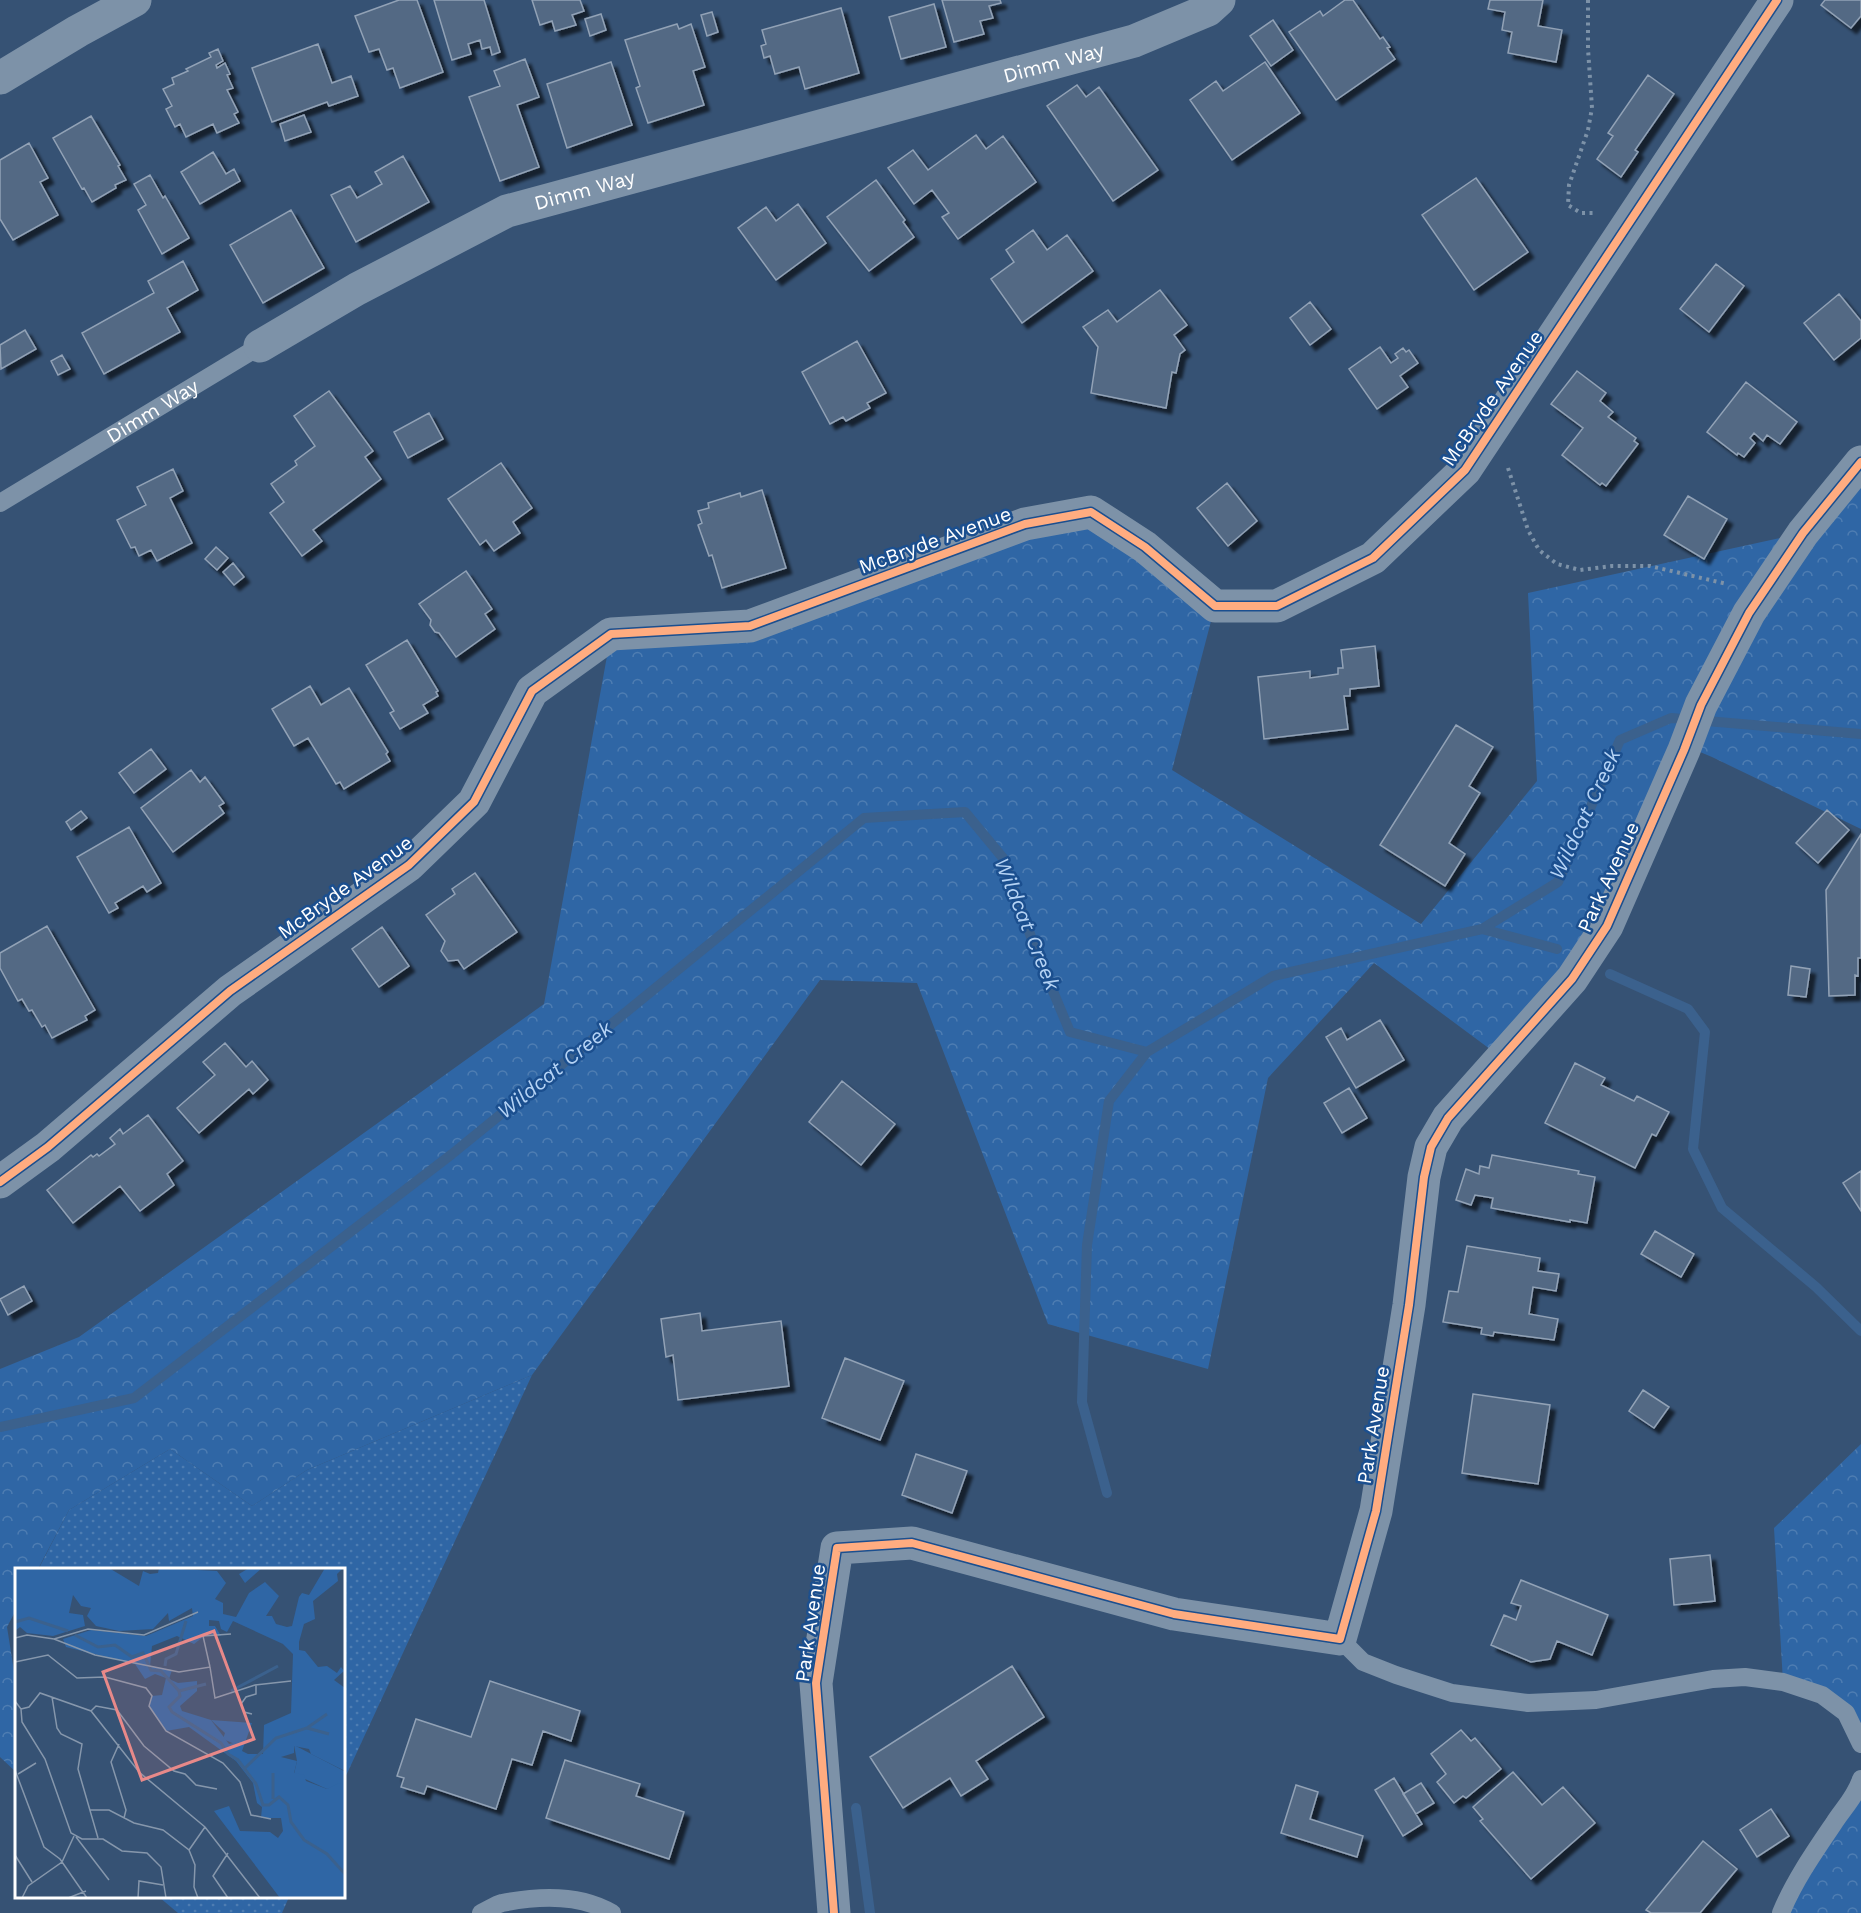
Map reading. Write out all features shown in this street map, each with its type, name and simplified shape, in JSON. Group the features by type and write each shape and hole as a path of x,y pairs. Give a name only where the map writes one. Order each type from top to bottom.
{"street":[{"path":"0,78 135,0"},
{"name":"Dimm Way","path":"261,346 357,289 507,211 1134,41 1208,10 1219,0"},
{"name":"McBryde Avenue","path":"0,1182 48,1147 230,991 409,866 474,802 532,691 611,634 750,626 1025,524 1091,512 1145,547 1215,606 1277,606 1374,558 1465,470 1777,0"},
{"name":"Park Avenue","path":"834,1913 816,1683 837,1548 912,1543 1174,1614 1340,1639 1376,1511 1409,1305 1424,1177 1431,1147 1448,1118 1572,979 1607,926 1684,750 1701,705 1749,613 1803,533 1861,462"}],"lane":[{"name":"Dimm Way","path":"0,503 261,346"},
{"path":"1340,1639 1363,1662 1396,1675 1452,1693 1528,1703 1596,1700 1713,1679 1745,1677 1783,1682 1822,1695 1846,1713 1861,1744"},
{"path":"1781,1913 1788,1896 1834,1822 1858,1789 1861,1779"},
{"path":"482,1913 500,1903 566,1898 606,1909 612,1913"}],"path":[{"path":"1588,0 1588,49 1592,108 1588,130 1569,185 1568,206 1581,213 1618,214 1630,222"},
{"path":"1479,449 1496,454 1506,461 1528,530 1539,550 1557,564 1580,570 1612,566 1650,566 1725,584 1743,582 1779,568"}],"green space":[{"path":"1861,448 1861,829 1681,744 1607,926 1502,1058 1374,963 1268,1078 1208,1369 1048,1324 917,983 820,980 532,1375 307,1470 252,1506 170,1449 69,1510 39,1568 15,1568 15,1612 7,1627 15,1678 15,1771 0,1757 0,1369 79,1337 544,1004 611,634 750,626 1091,512 1215,606 1172,770 1421,924 1537,781 1528,593 1803,533"},
{"path":"532,1375 345,1778 345,1568 39,1568 69,1510 170,1449 252,1506 307,1470"},
{"path":"1861,1444 1861,1744 1846,1713 1783,1682 1774,1528"},
{"path":"1861,1779 1861,1913 1781,1913"},
{"path":"160,1898 289,1898 282,1913 178,1913"}],"building":[{"path":"399,0 417,0 443,72 400,88 393,68 387,70 379,49 369,52 355,16"},
{"path":"434,0 484,0 500,52 492,55 490,47 482,49 480,40 468,44 471,54 452,60"},
{"path":"532,0 580,0 584,11 572,15 576,25 555,31 552,21 540,25"},
{"path":"942,0 1000,0 1001,3 989,6 993,18 980,21 984,34 954,42"},
{"path":"1345,0 1353,0 1380,39 1383,37 1395,59 1336,100 1289,32 1320,11 1323,16"},
{"path":"1490,0 1543,0 1538,26 1562,30 1556,62 1508,53 1512,32 1502,30 1505,12 1488,9"},
{"path":"1825,0 1861,0 1861,16 1851,28 1821,5"},
{"path":"934,4 946,47 901,59 889,17"},
{"path":"841,8 859,73 805,89 799,67 775,74 770,56 764,58 761,46 766,44 762,30"},
{"path":"712,12 718,32 707,36 701,15"},
{"path":"601,14 606,30 590,36 585,19"},
{"path":"1273,20 1293,50 1271,66 1250,36"},
{"path":"677,24 679,29 691,24 705,67 693,71 704,105 648,123 636,88 640,86 625,40"},
{"path":"318,44 332,83 351,76 358,96 329,106 327,102 272,122 252,68"},
{"path":"218,49 223,61 216,65 217,68 225,63 230,74 227,75 233,88 227,90 238,112 234,114 239,123 217,133 213,124 186,137 180,124 175,127 166,109 172,106 163,89 174,84 172,78 211,57 209,53"},
{"path":"525,59 539,97 517,105 539,167 500,181 469,97 500,86 494,71"},
{"path":"611,62 632,125 567,148 547,84"},
{"path":"1265,62 1300,113 1232,160 1190,100 1216,81 1223,91"},
{"path":"1648,75 1674,94 1635,150 1638,152 1621,177 1597,159 1613,136 1608,133"},
{"path":"1077,85 1086,97 1099,87 1158,170 1113,201 1047,106"},
{"path":"304,115 311,132 285,141 280,124"},
{"path":"91,116 120,165 118,166 126,180 92,202 53,138"},
{"path":"976,135 986,149 1003,136 1036,182 958,239 942,217 949,213 932,190 914,204 888,168 913,150 928,170"},
{"path":"29,143 48,178 40,182 58,215 13,240 0,219 0,160"},
{"path":"213,152 226,174 234,169 240,181 200,204 181,172"},
{"path":"403,156 429,202 356,242 331,195 350,186 357,198 382,184 375,172"},
{"path":"150,175 189,238 162,254 138,210 146,205 134,184"},
{"path":"1476,178 1528,252 1474,290 1422,215"},
{"path":"876,180 905,220 903,222 914,237 869,271 827,217"},
{"path":"798,204 826,243 776,280 738,228 766,207 776,221"},
{"path":"291,210 324,268 263,303 230,245"},
{"path":"1033,230 1047,250 1067,235 1093,271 1022,323 991,279 1014,262 1006,250"},
{"path":"183,261 198,290 167,308 180,332 104,374 82,333 154,293 148,281"},
{"path":"1716,264 1744,286 1709,332 1680,309"},
{"path":"1160,290 1187,325 1174,335 1185,350 1180,354 1176,373 1172,372 1166,408 1091,393 1098,347 1083,327 1108,310 1117,322"},
{"path":"1839,294 1861,321 1861,338 1834,360 1804,323"},
{"path":"1310,302 1331,329 1310,345 1290,318"},
{"path":"25,330 36,349 1,369 0,345"},
{"path":"857,341 886,393 867,403 870,408 846,421 843,417 830,424 802,372"},
{"path":"1380,347 1391,363 1398,358 1395,354 1403,348 1406,352 1409,350 1418,363 1400,376 1408,387 1377,409 1349,369"},
{"path":"62,355 70,369 58,375 51,361"},
{"path":"1577,371 1606,393 1600,401 1613,412 1608,417 1636,438 1634,441 1638,444 1606,486 1602,483 1600,485 1562,455 1583,428 1551,404"},
{"path":"1746,382 1797,422 1780,444 1767,435 1763,441 1754,433 1750,438 1755,443 1744,457 1738,453 1737,455 1707,432"},
{"path":"329,391 373,451 365,457 381,479 313,530 322,541 302,556 270,513 284,502 271,484 297,465 295,461 315,446 294,416"},
{"path":"429,413 443,439 408,458 394,432"},
{"path":"501,463 532,508 513,522 520,533 494,551 486,540 480,545 448,499"},
{"path":"173,469 183,491 170,498 192,543 157,561 151,550 139,556 135,547 131,548 117,520 146,505 137,487"},
{"path":"1227,483 1257,521 1228,546 1197,508"},
{"path":"762,490 786,568 722,588 712,555 709,556 698,525 702,523 698,511 709,508 708,503 740,493 741,497"},
{"path":"1688,496 1727,519 1704,559 1664,535"},
{"path":"216,547 228,558 217,570 205,559"},
{"path":"233,563 244,577 234,585 223,572"},
{"path":"466,571 492,609 485,614 495,629 456,657 439,633 435,632 430,625 431,620 419,604"},
{"path":"407,640 438,691 436,692 438,696 423,705 428,713 400,729 390,713 394,711 366,665"},
{"path":"1375,646 1379,686 1350,689 1350,696 1344,696 1348,729 1264,739 1258,677 1310,671 1310,678 1338,674 1338,668 1343,668 1341,650"},
{"path":"310,686 321,705 349,688 388,752 386,754 390,761 344,789 340,782 336,784 308,738 294,746 272,709"},
{"path":"1456,725 1493,747 1469,786 1480,793 1449,843 1465,854 1445,886 1380,845"},
{"path":"151,749 166,769 134,793 119,773"},
{"path":"191,770 200,782 205,777 224,803 219,806 224,813 173,852 141,808"},
{"path":"1827,810 1849,830 1818,863 1796,843"},
{"path":"81,811 87,818 71,830 66,822"},
{"path":"129,827 161,883 147,892 143,886 115,903 118,908 109,913 77,857"},
{"path":"1861,834 1861,958 1858,958 1858,976 1855,975 1855,995 1829,996 1826,890"},
{"path":"475,873 517,932 464,969 458,960 448,961 441,951 445,941 426,915 455,894 452,889"},
{"path":"47,926 95,1010 85,1016 87,1020 52,1038 45,1025 42,1027 22,999 18,1001 0,968 0,953"},
{"path":"382,927 409,966 379,987 352,949"},
{"path":"1791,966 1810,969 1806,997 1788,995"},
{"path":"1380,1020 1404,1060 1356,1088 1326,1037 1341,1028 1347,1040"},
{"path":"225,1043 246,1067 252,1061 268,1080 253,1094 249,1089 199,1133 177,1108 215,1075 203,1062"},
{"path":"1575,1063 1605,1078 1601,1085 1634,1101 1637,1096 1669,1112 1656,1136 1652,1134 1635,1168 1545,1123"},
{"path":"842,1081 895,1124 861,1165 809,1122"},
{"path":"1349,1088 1367,1118 1342,1133 1324,1103"},
{"path":"148,1115 183,1161 167,1174 174,1185 140,1211 120,1186 73,1223 47,1190 91,1155 99,1156 115,1144 110,1138 120,1129 123,1134"},
{"path":"1492,1155 1579,1171 1578,1174 1595,1177 1587,1223 1491,1208 1493,1198 1475,1195 1471,1205 1456,1200 1466,1169 1479,1174 1480,1166 1489,1168"},
{"path":"1861,1171 1861,1211 1843,1183"},
{"path":"1655,1231 1694,1254 1681,1277 1641,1254"},
{"path":"1467,1246 1540,1258 1538,1271 1559,1274 1556,1291 1533,1287 1529,1314 1558,1319 1554,1340 1494,1332 1493,1336 1481,1334 1482,1328 1443,1322 1449,1291 1458,1292"},
{"path":"24,1286 32,1301 8,1315 0,1299"},
{"path":"700,1313 702,1331 781,1321 789,1386 678,1400 673,1355 666,1357 661,1319"},
{"path":"845,1358 904,1381 880,1440 822,1418"},
{"path":"1643,1390 1669,1407 1654,1428 1629,1411"},
{"path":"1473,1394 1550,1405 1538,1484 1462,1473"},
{"path":"916,1454 967,1471 952,1513 902,1495"},
{"path":"1710,1555 1715,1601 1674,1605 1670,1559"},
{"path":"1521,1580 1608,1615 1592,1655 1557,1641 1550,1659 1531,1662 1491,1645 1504,1615 1516,1620 1521,1606 1511,1603"},
{"path":"1012,1666 1044,1717 976,1761 988,1779 961,1796 950,1778 903,1808 870,1757"},
{"path":"490,1681 580,1711 571,1741 543,1731 532,1765 512,1759 496,1809 427,1786 424,1794 401,1787 404,1778 397,1776 416,1719 471,1737"},
{"path":"1461,1730 1471,1741 1475,1738 1501,1769 1466,1798 1463,1796 1454,1803 1437,1782 1446,1774 1431,1754"},
{"path":"565,1760 640,1784 636,1796 684,1812 669,1859 546,1818"},
{"path":"1513,1772 1542,1805 1563,1787 1595,1823 1531,1879 1480,1821 1483,1819 1473,1807"},
{"path":"1394,1778 1422,1824 1403,1836 1375,1790"},
{"path":"1421,1783 1434,1803 1416,1814 1403,1794"},
{"path":"1296,1785 1318,1792 1310,1819 1363,1836 1357,1857 1281,1833"},
{"path":"1771,1809 1789,1836 1757,1857 1740,1830"},
{"path":"1703,1841 1737,1869 1700,1913 1651,1913 1646,1910"}],"waterway":[{"name":"Wildcat Creek","path":"0,1427 134,1398 452,1154 864,818 965,812 1003,858 1035,948 1070,1032 1147,1052 1273,976 1482,929 1558,882 1620,740 1671,718 1861,734"},
{"path":"1482,929 1557,949"},
{"path":"1610,974 1688,1009 1705,1032 1693,1149 1722,1208 1816,1287 1861,1331"},
{"path":"1107,1493 1082,1402 1087,1245 1109,1101 1147,1052"},
{"path":"856,1808 870,1913"}],"cycle path":[{"path":"0,1182 48,1147 230,991 409,865 474,802 532,691 611,634 750,626 1025,524 1091,512 1145,547 1215,606 1277,606 1373,558 1465,470 1777,0"},
{"path":"834,1913 816,1683 837,1548 912,1543 1174,1614 1340,1639 1376,1511 1409,1305 1424,1177 1431,1147 1448,1118 1572,979 1607,926 1684,750 1701,705 1749,613 1803,533 1861,462"}]}
